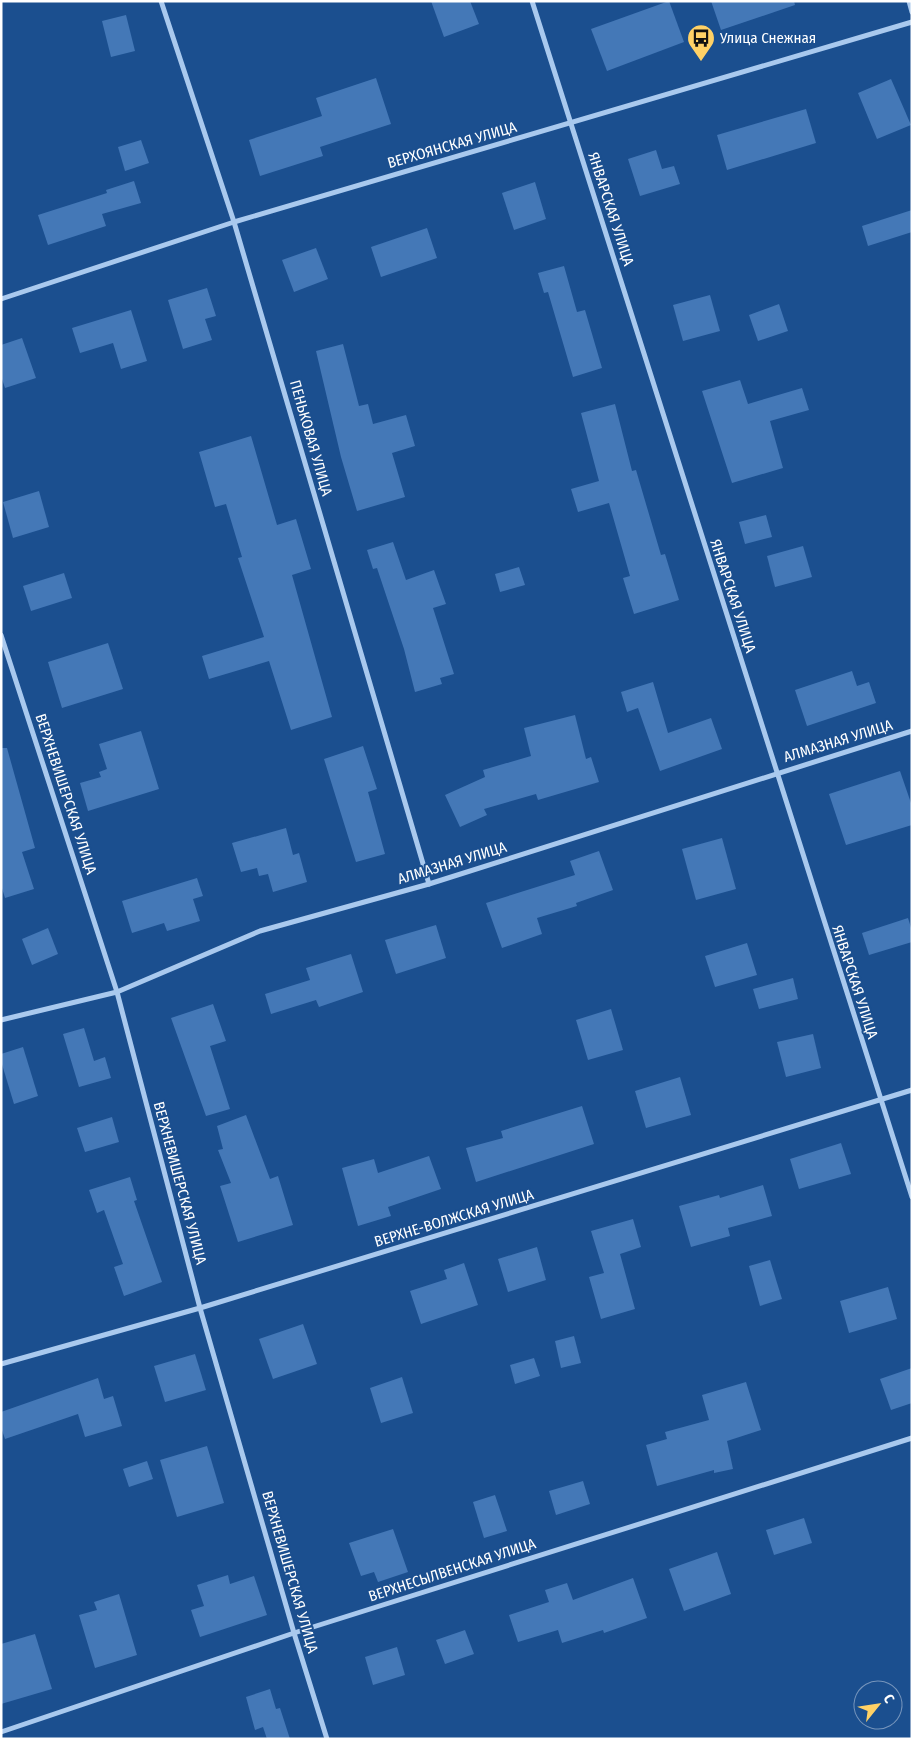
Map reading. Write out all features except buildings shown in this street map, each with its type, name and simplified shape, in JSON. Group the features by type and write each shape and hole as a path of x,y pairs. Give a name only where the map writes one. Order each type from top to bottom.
{"street":[{"name":"ПЕНЬКОВАЯ УЛИЦА","path":"161,1 234,222 429,884"},
{"name":"ЯНВАРСКАЯ УЛИЦА","path":"532,1 879,1100 912,1197"},
{"path":"908,1 912,12"},
{"name":"ВЕРХОЯНСКАЯ УЛИЦА","path":"1,299 234,222 912,22"},
{"name":"ВЕРХНЕВИШЕРСКАЯ УЛИЦА","path":"1,635 117,992 200,1308 294,1633 327,1739"},
{"name":"АЛМАЗНАЯ УЛИЦА","path":"1,1020 117,992 260,931 429,884 912,731"},
{"name":"ВЕРХНЕ-ВОЛЖСКАЯ УЛИЦА","path":"1,1364 200,1308 912,1090"},
{"name":"ВЕРХНЕСЫЛВЕНСКАЯ УЛИЦА","path":"1,1732 294,1633 912,1438"}],"place":[{"name":"Улица Снежная","path":"701,62"}]}
